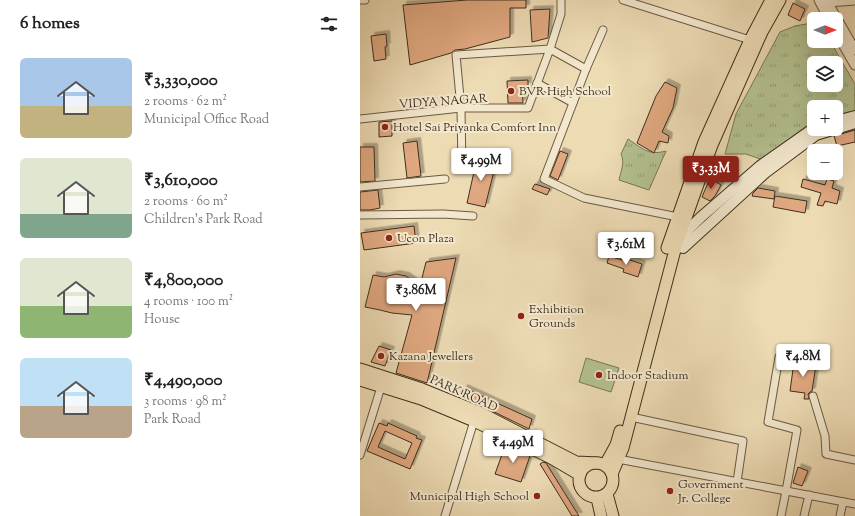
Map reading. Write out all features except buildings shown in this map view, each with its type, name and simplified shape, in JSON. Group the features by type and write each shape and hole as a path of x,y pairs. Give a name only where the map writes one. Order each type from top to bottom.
{"main road":[{"path":"612,474 623,448 631,417 678,217 704,142 750,40 771,0"},
{"path":"602,464 616,445 672,245 712,145 762,32 780,0"},
{"path":"843,119 855,116"},
{"path":"843,127 855,123"},
{"path":"672,245 701,217 760,166 807,133"},
{"path":"672,245 683,248 765,172 815,136"},
{"name":"PARK ROAD","path":"360,369 422,389 479,412 576,462 602,464"},
{"name":"PARK ROAD","path":"360,380 421,399 474,421 551,458 580,475"},
{"path":"593,463 602,464 609,469 612,474 614,479 613,485 611,490 602,496 592,497 583,492 580,487 580,475 587,466 593,463"},
{"path":"601,516 602,496"},
{"path":"602,496 613,516"}],"street":[{"path":"360,0 365,0"},
{"path":"561,0 561,14 537,83 573,103"},
{"path":"624,0 750,40"},
{"path":"824,1 855,1"},
{"path":"824,1 827,12"},
{"path":"824,1 855,50"},
{"path":"603,30 586,69 544,179 584,198 678,217"},
{"path":"843,44 855,65"},
{"path":"462,168 461,108 456,55 550,48 586,69"},
{"name":"VIDYA NAGAR","path":"360,119 461,108 528,108 537,83"},
{"path":"360,187 445,179"},
{"path":"360,215 444,214 473,216"},
{"path":"779,357 768,422 797,430 780,516"},
{"path":"360,455 381,387"},
{"path":"813,396 825,436 826,454 855,460"},
{"path":"631,417 743,441 737,482"},
{"path":"445,516 474,421"},
{"path":"618,458 855,504"},
{"path":"804,516 808,495"},
{"path":"840,516 843,502"}],"green space":[{"path":"807,24 807,48 834,48 839,56 807,56 807,92 843,92 843,63 855,84 855,111 843,115 843,100 807,100 807,129 763,160 746,154 725,154 736,114 780,32 795,26"},
{"path":"628,139 650,152 666,151 649,190 619,180 623,163 621,154"},
{"name":"Indoor Stadium","path":"586,358 619,368 611,392 579,382"}],"place":[{"name":"BVR High School","path":"511,91"},
{"name":"Hotel Sai Priyanka Comfort Inn","path":"385,127"},
{"name":"Ucon Plaza","path":"389,238"},
{"name":"Exhibition Grounds","path":"521,316"},
{"name":"Kazana Jewellers","path":"381,356"},
{"name":"Indoor Stadium","path":"599,375"},
{"name":"Government Jr. College","path":"670,491"},
{"name":"Municipal High School","path":"537,496"}]}
